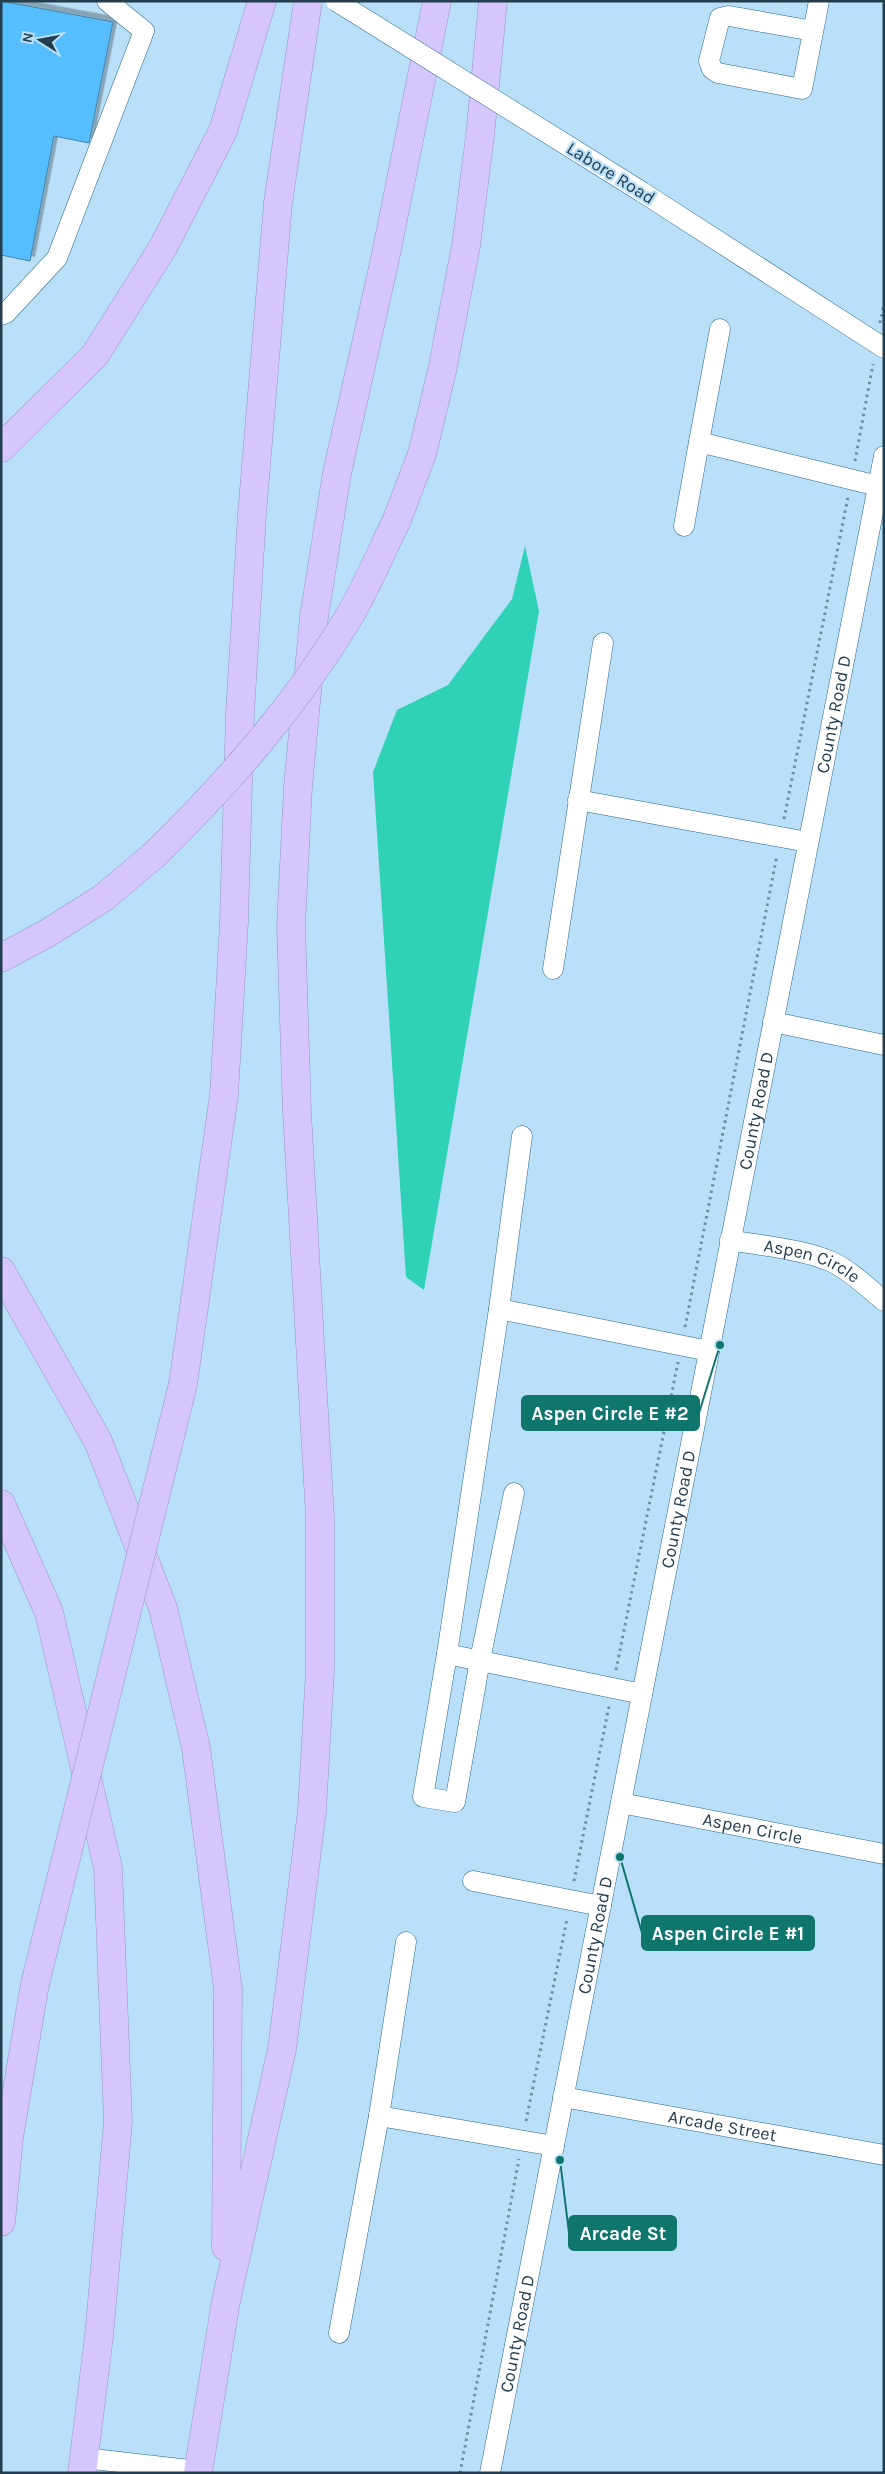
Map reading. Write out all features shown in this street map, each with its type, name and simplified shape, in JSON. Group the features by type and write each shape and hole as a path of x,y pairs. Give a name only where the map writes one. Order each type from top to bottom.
{"highway":[{"path":"1,448 95,355 162,249 223,131 262,1"},
{"path":"1,2222 9,2137 35,1984 182,1384 224,1095 234,922 240,714 252,514 278,203 308,1"},
{"path":"198,2472 226,2302 282,2048 312,1811 320,1670 320,1518 298,1121 292,936 298,787 314,617 337,473 385,259 437,1"},
{"path":"1,958 46,934 103,898 152,856 213,798 278,723 348,620 396,522 422,454 442,371 466,246 480,136 493,1"},
{"path":"1,1271 98,1441 163,1608 196,1748 228,1989 226,2302"},
{"path":"1,1504 49,1612 108,1868 118,2122 99,2336 83,2465"}],"street":[{"path":"1,314 6,313 56,258 144,31 107,1"},
{"name":"Labore Road","path":"336,1 642,192 880,345"},
{"path":"813,32 728,16 720,18 709,62 712,69 718,73 802,89 819,1"},
{"path":"684,526 720,329"},
{"path":"699,442 878,486"},
{"name":"County Road D","path":"490,2473 884,456"},
{"path":"553,969 603,643"},
{"path":"578,800 808,842"},
{"path":"773,1022 884,1045"},
{"path":"514,1494 480,1660 455,1802 423,1797 447,1654 499,1309 522,1136"},
{"name":"Aspen Circle","path":"730,1240 809,1255 831,1262 851,1274 884,1301"},
{"path":"499,1309 709,1351"},
{"path":"447,1654 642,1694"},
{"name":"Aspen Circle","path":"621,1803 884,1854"},
{"path":"472,1881 601,1906"},
{"path":"339,2333 379,2116 406,1942"},
{"name":"Arcade Street","path":"563,2097 884,2155"},
{"path":"379,2116 554,2146"},
{"path":"83,2465 198,2472"}],"path":[{"path":"460,2473 522,2141 780,837 880,345 884,304"}],"shaded area":[{"path":"525,546 539,611 424,1290 406,1277 373,772 397,710 448,685 512,599"}],"building":[{"path":"1,1 113,22 89,143 54,136 30,261 1,255"}],"place":[{"name":"Aspen Circle E #2","path":"720,1345"},
{"name":"Aspen Circle E #1","path":"620,1857"},
{"name":"Arcade St","path":"560,2160"}]}
